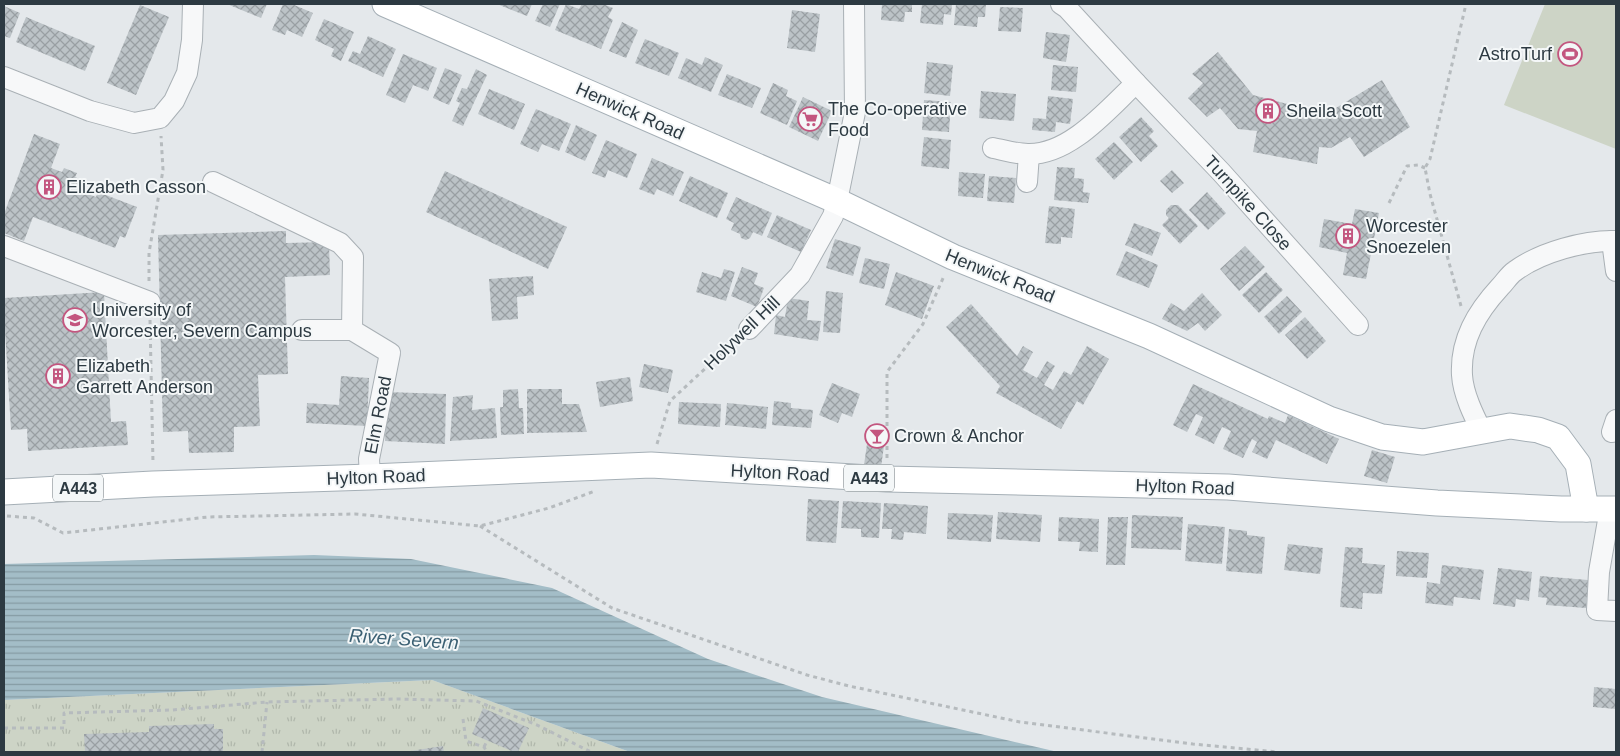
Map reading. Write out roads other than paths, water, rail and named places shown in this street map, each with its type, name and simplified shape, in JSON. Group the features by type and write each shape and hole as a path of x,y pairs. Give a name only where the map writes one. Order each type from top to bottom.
{"main road":[{"name":"Henwick Road","path":"385,4 837,200 953,257 1150,336 1330,419 1382,437 1423,442 1510,426 1538,430 1558,437 1578,464 1604,509"},
{"name":"Hylton Road","path":"4,492 153,484 650,465 887,479 1228,487 1437,502 1604,509"}],"street":[{"path":"4,77 90,110 134,123 160,118 174,101 187,73 192,40 193,4"},
{"name":"Holywell Hill","path":"749,329 800,276 832,216 855,112 854,4"},
{"name":"Turnpike Close","path":"1061,4 1068,8 1136,84 1221,172 1358,325"},
{"path":"993,148 1028,154 1055,149 1073,140 1136,84"},
{"path":"1027,182 1028,154"},
{"path":"213,182 340,243 353,257 352,330 302,330"},
{"path":"1482,432 1470,408 1462,376 1465,343 1484,304 1514,271 1541,256 1577,245 1614,241 1616,271"},
{"path":"4,246 150,302"},
{"name":"Elm Road","path":"352,330 390,352 369,459 370,477"},
{"path":"1604,509 1598,610 1616,611"}],"water":[{"name":"River Severn","path":"314,555 411,559 552,588 708,659 822,697 1058,752 630,752 432,680 4,700 4,564"}],"place":[{"name":"AstroTurf","path":"1570,54"},
{"name":"Sheila Scott","path":"1268,111"},
{"name":"The Co-operative Food","path":"810,119"},
{"name":"Elizabeth Casson","path":"49,187"},
{"name":"Worcester Snoezelen","path":"1348,236"},
{"name":"University of Worcester, Severn Campus","path":"75,320"},
{"name":"Elizabeth Garrett Anderson","path":"58,376"},
{"name":"Crown & Anchor","path":"877,436"}]}
